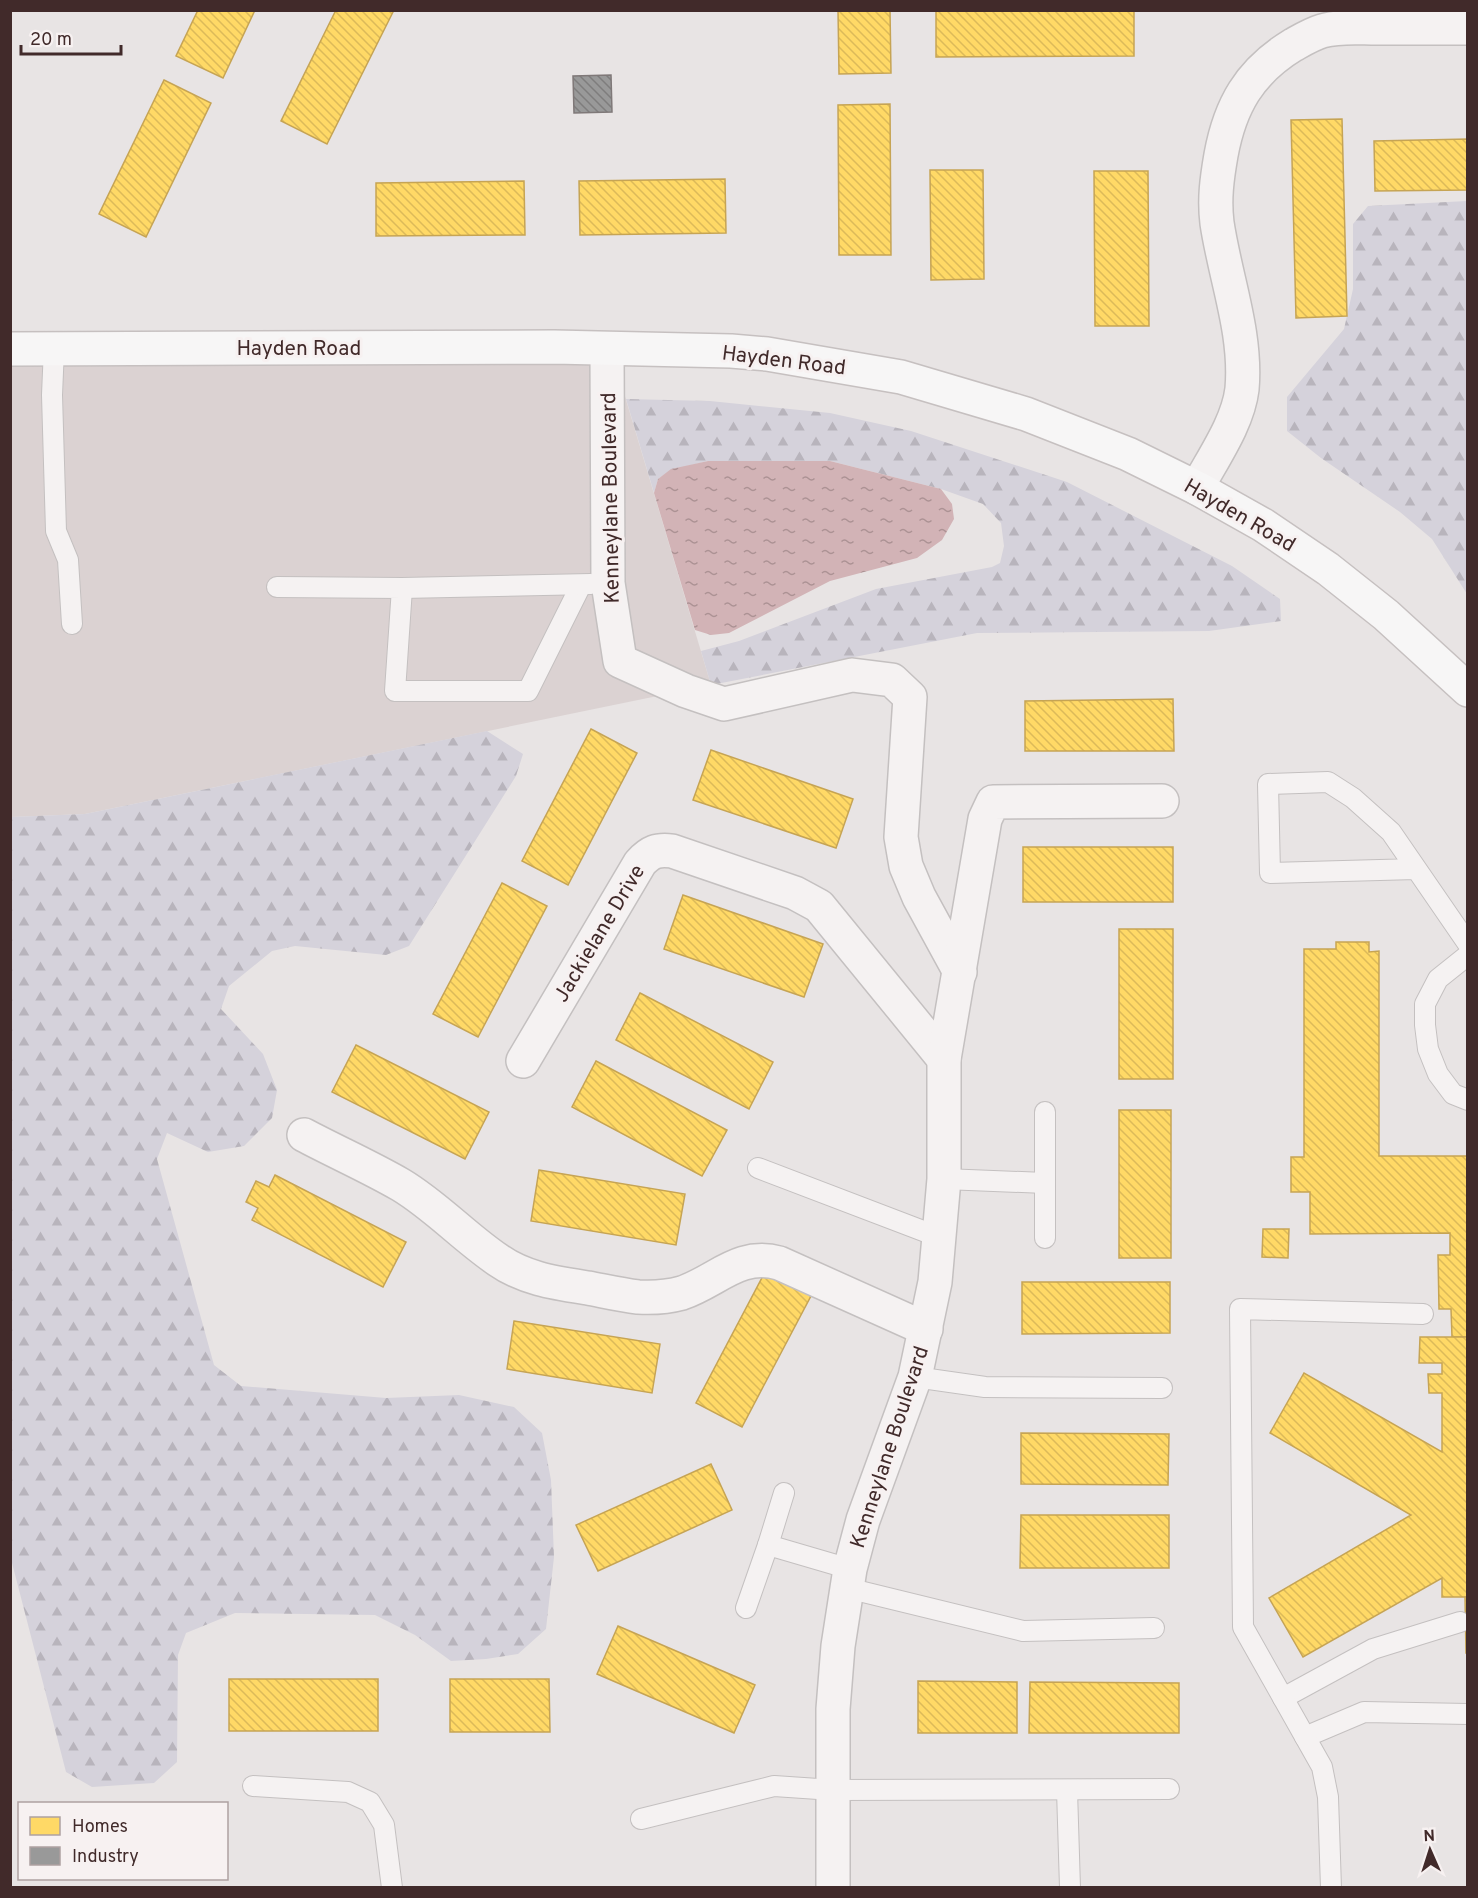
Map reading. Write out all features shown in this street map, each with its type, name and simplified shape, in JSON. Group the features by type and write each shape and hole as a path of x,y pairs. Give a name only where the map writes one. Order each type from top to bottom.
{"main road":[{"name":"Hayden Road","path":"10,349 554,347 607,350 732,351 767,354 901,377 1035,417 1128,454 1197,488 1263,525 1328,569 1386,615 1467,690"}],"street":[{"path":"1197,488 1238,411 1242,388 1240,342 1221,243 1215,195 1226,130 1241,95 1258,72 1278,55 1302,40 1323,31 1350,28 1467,28"},
{"name":"Kenneylane Boulevard","path":"607,350 594,584 620,661 686,691 724,704 852,675 892,680 910,697 901,837 906,866 919,897 960,972"},
{"name":"Kenneylane Boulevard","path":"833,1887 832,1709 838,1646 849,1579 863,1520 915,1377 935,1282 944,1179 944,1059 985,819 993,802 1162,801"},
{"name":"Jackielane Drive","path":"523,1061 640,863 648,854 660,849 672,851 795,893 819,906 944,1059"},
{"path":"304,1135 400,1185 424,1200 500,1262 535,1279 632,1296 658,1298 684,1292 738,1265 754,1260 767,1260 779,1263 926,1329"}],"lane":[{"path":"54,348 52,395 56,531 68,560 72,624"},
{"path":"402,588 395,691 528,690 594,584"},
{"path":"277,587 402,588 594,584"},
{"path":"1416,868 1270,873 1268,784 1328,782 1353,798 1391,832 1416,868 1467,944"},
{"path":"1467,955 1438,979 1425,1004 1428,1049 1438,1074 1453,1094 1467,1100"},
{"path":"1045,1112 1045,1238"},
{"path":"759,1168 939,1237"},
{"path":"944,1179 1045,1183"},
{"path":"1331,1887 1328,1797 1322,1767 1243,1626 1240,1309 1424,1314"},
{"path":"915,1377 985,1387 1162,1388"},
{"path":"746,1608 784,1493"},
{"path":"768,1545 849,1579 1023,1631 1154,1628"},
{"path":"1283,1698 1373,1649 1460,1622"},
{"path":"1305,1737 1365,1712 1467,1714"},
{"path":"254,1786 348,1792 370,1802 384,1825 392,1887"},
{"path":"641,1819 774,1786 833,1790 1169,1790"},
{"path":"1067,1790 1070,1887"}],"shaded area":[{"path":"610,346 711,685 85,814 11,817 10,352"}],"green space":[{"path":"1467,201 1467,594 1432,539 1400,512 1321,458 1287,431 1287,397 1344,329 1353,289 1353,224 1368,206"},
{"path":"626,399 710,401 830,413 911,431 1067,482 1232,566 1280,599 1281,621 1209,631 977,633 711,685 701,651 739,641 876,589 992,567 1000,563 1004,546 1001,523 983,504 941,489 830,461 708,461 671,470 658,479 654,493"},
{"path":"487,731 523,754 516,776 409,946 386,955 295,946 272,951 229,986 221,1009 263,1054 277,1090 272,1118 244,1146 208,1152 167,1133 157,1159 214,1365 241,1386 386,1398 459,1395 514,1407 542,1433 551,1480 554,1557 546,1629 518,1654 451,1661 415,1635 375,1615 235,1613 186,1633 178,1655 177,1762 154,1783 92,1787 66,1772 11,1559 11,817 85,814"}],"water":[{"path":"708,461 830,461 941,489 952,504 954,519 942,540 917,558 830,581 729,633 711,635 695,630 654,493 658,479 671,469"}],"building: Homes":[{"path":"198,10 255,10 223,78 176,56"},
{"path":"336,10 394,10 327,144 281,121"},
{"path":"838,10 890,10 891,73 839,74"},
{"path":"936,10 1134,10 1134,56 936,57"},
{"path":"164,80 211,103 146,237 99,214"},
{"path":"890,104 891,255 839,255 838,105"},
{"path":"1342,119 1347,316 1296,318 1291,120"},
{"path":"1468,139 1468,190 1375,191 1374,141"},
{"path":"930,170 983,170 984,279 931,280"},
{"path":"1094,171 1148,171 1149,326 1095,326"},
{"path":"725,179 726,233 580,235 579,181"},
{"path":"524,181 525,235 376,236 376,183"},
{"path":"1173,699 1174,751 1025,751 1025,701"},
{"path":"591,729 637,753 568,885 522,861"},
{"path":"711,750 853,799 836,848 693,800"},
{"path":"1023,847 1173,847 1173,902 1023,902"},
{"path":"502,883 547,906 478,1037 433,1014"},
{"path":"683,895 823,944 804,997 664,949"},
{"path":"1119,929 1173,929 1173,1079 1119,1079"},
{"path":"1336,942 1369,942 1369,952 1379,951 1379,1156 1468,1156 1468,1337 1452,1337 1451,1309 1439,1309 1438,1255 1450,1255 1450,1233 1310,1234 1310,1192 1291,1192 1291,1157 1304,1157 1304,949 1336,949"},
{"path":"640,993 773,1062 749,1109 616,1040"},
{"path":"356,1045 489,1112 465,1159 332,1092"},
{"path":"596,1061 727,1130 702,1176 572,1107"},
{"path":"1119,1110 1171,1110 1171,1258 1119,1258"},
{"path":"539,1170 685,1194 676,1245 531,1221"},
{"path":"275,1175 406,1242 383,1287 252,1220 258,1208 246,1202 256,1181 269,1187"},
{"path":"1263,1229 1289,1229 1288,1258 1262,1257"},
{"path":"766,1270 812,1294 742,1427 696,1403"},
{"path":"1022,1282 1170,1282 1170,1333 1022,1334"},
{"path":"514,1321 660,1344 652,1393 507,1369"},
{"path":"1420,1337 1468,1337 1468,1597 1442,1597 1442,1578 1303,1657 1269,1598 1411,1515 1270,1433 1304,1373 1442,1452 1442,1393 1429,1393 1428,1374 1442,1374 1442,1363 1419,1363"},
{"path":"1021,1433 1169,1434 1168,1485 1021,1484"},
{"path":"711,1464 732,1510 598,1571 576,1525"},
{"path":"1021,1515 1169,1515 1169,1568 1020,1568"},
{"path":"1465,1597 1468,1597 1468,1653 1466,1653"},
{"path":"618,1626 755,1685 734,1733 597,1674"},
{"path":"229,1679 378,1679 378,1731 229,1731"},
{"path":"450,1679 549,1679 550,1732 450,1732"},
{"path":"918,1681 1017,1682 1017,1733 918,1733"},
{"path":"1030,1682 1179,1683 1179,1733 1029,1733"}],"building: Industry":[{"path":"611,75 612,112 574,113 573,76"}]}
